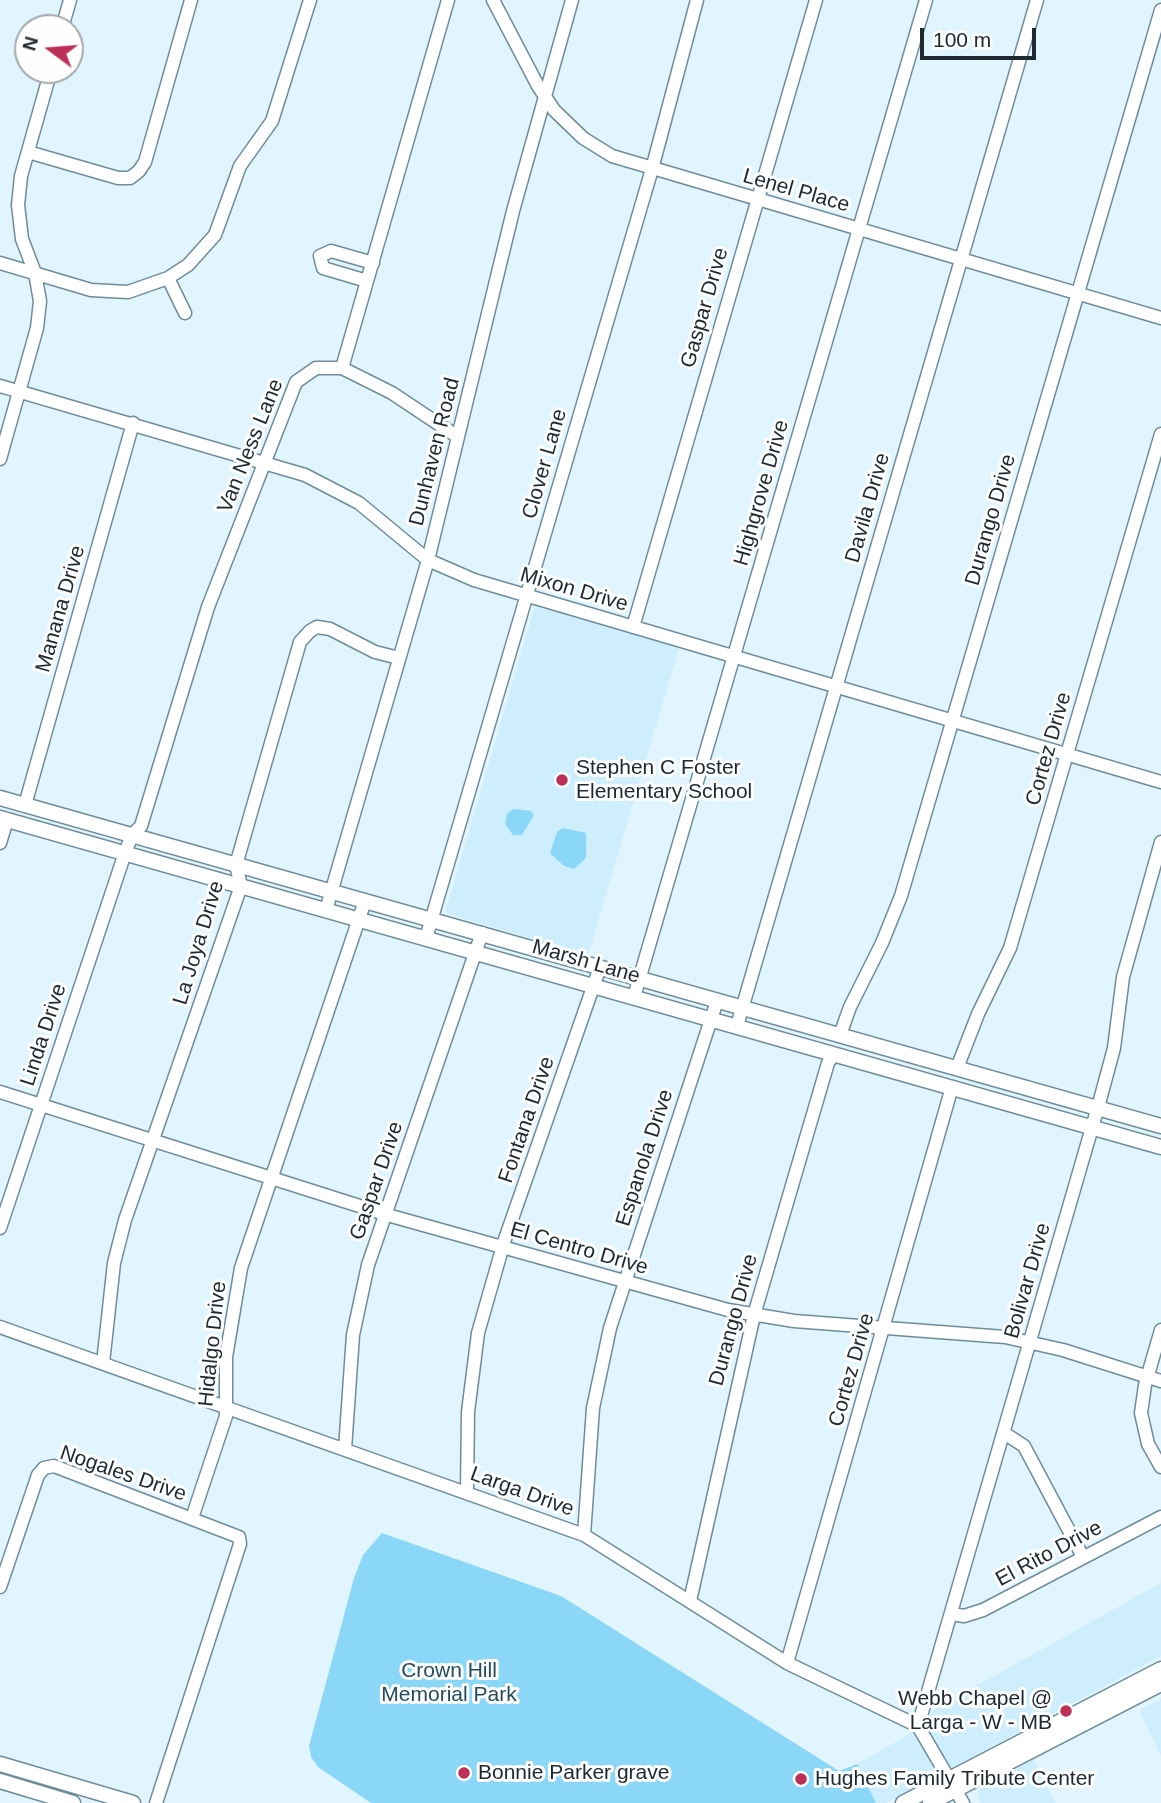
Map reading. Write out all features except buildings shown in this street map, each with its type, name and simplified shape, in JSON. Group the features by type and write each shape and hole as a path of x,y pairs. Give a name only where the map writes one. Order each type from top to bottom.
{"main road":[{"name":"Marsh Lane","path":"0,798 1161,1126"},
{"path":"0,803 4,819 25,805 39,829"},
{"name":"Marsh Lane","path":"4,819 1161,1147"},
{"path":"834,1054 840,1035"},
{"path":"952,1087 957,1068"},
{"path":"930,1803 955,1791 1161,1669"},
{"path":"1063,1727 1161,1684"},
{"path":"0,1763 133,1803"},
{"path":"0,1781 50,1800 73,1803"},
{"path":"903,1803 955,1791"}],"street":[{"path":"28,152 118,178 130,178 139,171 145,162 191,0"},
{"path":"0,262 91,290 128,292 168,278 188,265 215,235 240,166 272,121 310,0"},
{"path":"448,0 342,368 392,393 458,437"},
{"name":"Lenel Place","path":"493,0 544,96 569,126 612,156 1161,318"},
{"name":"Dunhaven Road","path":"326,910 428,560 544,96 572,0"},
{"name":"Clover Lane","path":"426,938 652,169 697,0"},
{"name":"Gaspar Drive","path":"633,627 816,0"},
{"name":"Highgrove Drive","path":"634,997 926,0"},
{"name":"Davila Drive","path":"737,1026 1037,0"},
{"name":"Durango Drive","path":"840,1035 861,981 894,917 1161,10"},
{"path":"0,459 37,328 40,301 35,273 22,239 18,216 21,176 47,84"},
{"path":"367,281 326,270 321,266 320,257 331,251 373,263"},
{"path":"168,278 185,313"},
{"name":"Van Ness Lane","path":"125,853 132,835 141,826 196,644 296,382 316,368 342,368"},
{"name":"Mixon Drive","path":"0,386 305,475 347,496 378,517 428,560 474,580 1161,782"},
{"name":"Manana Drive","path":"25,805 133,423"},
{"name":"Cortez Drive","path":"957,1068 978,1014 1010,948 1161,434"},
{"name":"La Joya Drive","path":"103,1363 114,1263 152,1142 241,886 236,864 304,635 317,627 330,629 374,652 399,658"},
{"path":"0,843 4,819"},
{"name":"Bolivar Drive","path":"918,1726 1098,1108 1114,1048 1123,977 1161,842"},
{"name":"Linda Drive","path":"0,1228 125,853"},
{"name":"Hidalgo Drive","path":"192,1518 226,1416 226,1357 234,1299 270,1177 365,901"},
{"name":"Gaspar Drive","path":"345,1449 354,1335 369,1265 482,933"},
{"name":"Fontana Drive","path":"467,1492 472,1371 478,1333 503,1248 600,967"},
{"name":"Espanola Drive","path":"584,1535 593,1408 610,1328 717,1000"},
{"name":"Durango Drive","path":"690,1601 754,1315 828,1063 834,1054"},
{"name":"Cortez Drive","path":"787,1663 952,1087"},
{"name":"El Centro Drive","path":"0,1092 385,1214 625,1282 754,1315 884,1328 964,1332 1031,1342 1161,1381"},
{"name":"Larga Drive","path":"0,1327 584,1535 787,1663 918,1726"},
{"path":"1161,1330 1147,1376 1141,1413 1148,1444 1161,1467"},
{"path":"1004,1433 1024,1446 1083,1557"},
{"name":"Nogales Drive","path":"0,1587 38,1475 44,1468 54,1466 192,1518"},
{"name":"El Rito Drive","path":"952,1614 964,1616 983,1611 1161,1517"},
{"path":"156,1803 240,1544 235,1533 192,1518"},
{"path":"918,1726 955,1791"},
{"path":"50,1800 55,1780"}],"shaded area":[{"name":"Stephen C Foster Elementary School","path":"535,606 679,648 588,955 445,913"},
{"path":"1161,1583 1161,1656 886,1803 876,1803 857,1764 910,1734 935,1709"},
{"path":"1161,1699 1161,1756 1139,1710"},
{"path":"1033,1760 1056,1803 981,1803 977,1796 980,1787"}],"green space":[{"path":"513,809 531,811 534,815 522,835 513,835 505,824 507,814"},
{"path":"563,828 586,833 586,858 574,869 564,866 550,853 557,832"},
{"name":"Crown Hill Memorial Park","path":"382,1533 561,1596 839,1771 857,1764 876,1803 371,1803 318,1767 311,1757 309,1746 354,1578 363,1555"}],"place":[{"name":"Stephen C Foster Elementary School","path":"562,780"},
{"name":"Webb Chapel @ Larga - W - MB","path":"1066,1711"},
{"name":"Bonnie Parker grave","path":"464,1773"},
{"name":"Hughes Family Tribute Center","path":"801,1779"}]}
